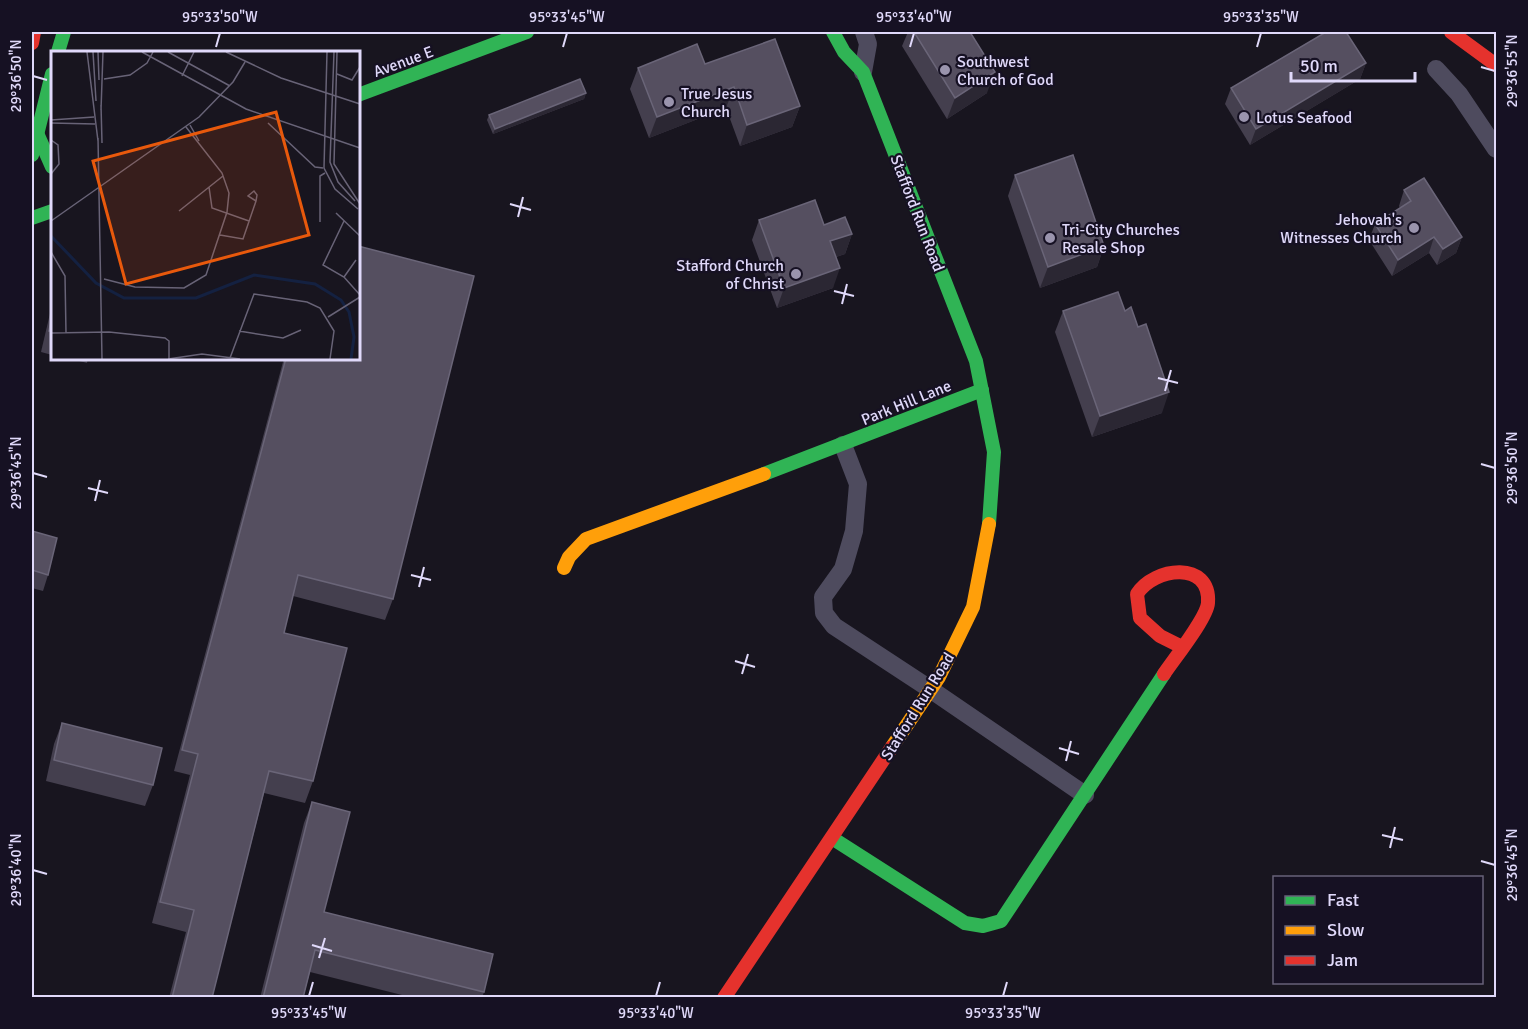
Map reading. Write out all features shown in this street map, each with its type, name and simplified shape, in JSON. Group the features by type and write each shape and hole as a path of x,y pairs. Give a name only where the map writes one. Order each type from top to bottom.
{"main road":[{"path":"32,43 34,32"},
{"path":"58,51 64,32"},
{"name":"Avenue E","path":"360,94 527,32"},
{"name":"Stafford Run Road","path":"724,998 939,676 973,607 988,535 994,452 976,360 863,72 844,52 833,32"},
{"path":"1451,32 1497,65"},
{"path":"32,155 51,78"},
{"path":"37,133 51,165"},
{"path":"32,218 51,211"},
{"name":"Park Hill Lane","path":"564,568 569,557 586,539 843,445 982,390"},
{"path":"832,838 965,923 977,927 989,926 1001,921 1182,646 1208,604 1206,588 1199,577 1190,572 1170,573 1147,581 1136,596 1140,618 1160,636 1182,646"}],"street":[{"path":"863,72 868,44 864,32"},
{"path":"1436,69 1459,94 1497,150"},
{"path":"843,445 858,484 854,531 843,569 823,597 824,613 834,627 930,689 1084,795"}],"building":[{"path":"914,32 970,32 995,72 955,98"},
{"path":"1326,32 1346,32 1366,63 1256,129 1231,88"},
{"path":"775,39 800,106 747,125 734,87 657,117 638,68 697,44 705,64"},
{"path":"580,79 586,93 495,129 489,115"},
{"path":"1073,155 1104,246 1048,267 1015,175"},
{"name":"Jehovah's Witnesses Church","path":"1424,178 1462,237 1443,249 1434,237 1398,260 1375,224 1411,201 1404,190"},
{"path":"815,200 824,225 845,217 852,234 830,241 840,268 784,288 759,220"},
{"path":"360,247 474,276 393,599 298,575 284,633 347,648 313,781 269,771 212,998 172,998 194,910 160,902 198,754 182,750 285,360 360,360"},
{"path":"1118,292 1125,311 1131,307 1138,327 1146,324 1169,392 1100,416 1063,311"},
{"path":"32,531 57,538 48,575 32,570"},
{"path":"62,723 162,748 153,785 54,760"},
{"path":"312,802 350,812 324,912 493,954 484,992 315,950 303,998 263,998"}],"traffic: fast":[{"path":"58,51 64,32"},
{"path":"360,94 527,32"},
{"path":"833,32 844,52 863,72 976,361 994,452 989,524"},
{"path":"32,155 51,78"},
{"path":"37,133 51,165"},
{"path":"32,218 51,211"},
{"path":"764,474 982,390"},
{"path":"832,838 965,923 983,926 1001,921 1164,674"}],"traffic: slow":[{"path":"564,568 569,557 586,539 764,474"},
{"path":"892,747 939,677 973,607 989,524"}],"traffic: jam":[{"path":"32,43 34,32"},
{"path":"1451,32 1496,65"},
{"path":"1164,674 1196,628 1208,603 1207,589 1201,580 1191,574 1180,572 1156,578 1137,594 1140,618 1160,636 1182,647"},
{"path":"724,998 892,747"}],"place":[{"name":"Southwest Church of God","path":"945,70"},
{"name":"True Jesus Church","path":"669,102"},
{"name":"Lotus Seafood","path":"1244,117"},
{"name":"Jehovah's Witnesses Church","path":"1414,228"},
{"name":"Tri-City Churches Resale Shop","path":"1050,238"},
{"name":"Stafford Church of Christ","path":"796,274"}]}
